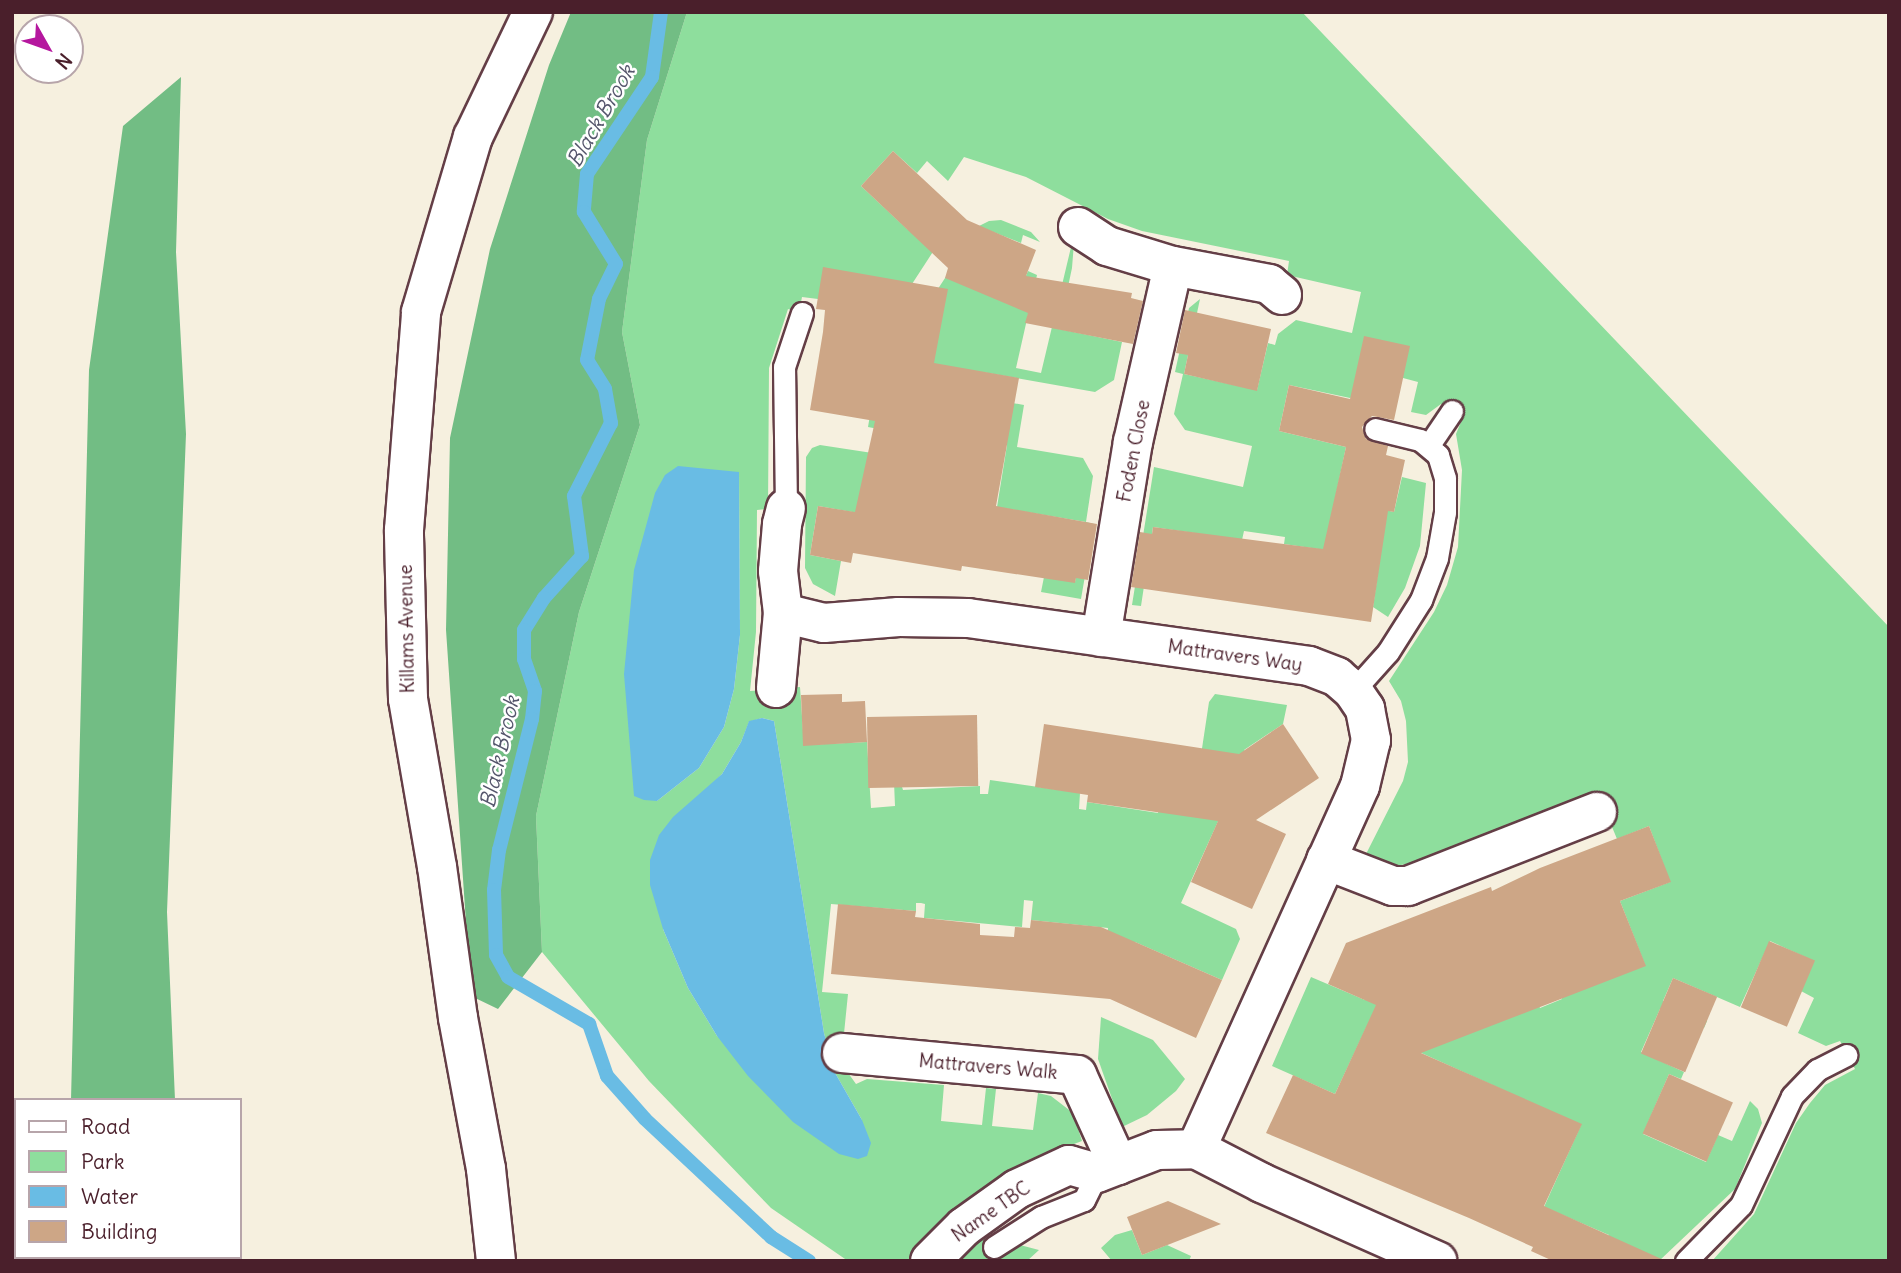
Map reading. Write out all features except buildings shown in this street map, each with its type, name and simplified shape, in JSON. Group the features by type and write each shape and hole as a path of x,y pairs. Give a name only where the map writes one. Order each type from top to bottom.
{"street":[{"name":"Killams Avenue","path":"496,1261 486,1169 458,1018 437,867 408,699 404,530 421,312 473,137 533,12"},
{"path":"1078,228 1107,246 1173,266 1269,284 1282,295"},
{"name":"Foden Close","path":"1101,637 1133,442 1173,266"},
{"path":"776,688 783,613 778,571 786,508"},
{"name":"Mattravers Way","path":"783,613 824,624 955,616 1309,666 1337,677 1353,691 1369,722 1368,760 1196,1149"},
{"path":"1326,860 1392,886 1408,886 1597,812"},
{"name":"Mattravers Walk","path":"842,1053 1077,1075 1107,1169"},
{"path":"1107,1169 1157,1150 1196,1149 1262,1183 1437,1261"},
{"name":"Name TBC","path":"930,1261 964,1227 1017,1189 1069,1165 1107,1169"}],"lane":[{"path":"786,508 784,367 802,313"},
{"path":"1429,445 1452,411"},
{"path":"1353,691 1377,666 1412,616 1437,558 1444,520 1445,478 1438,455 1429,445 1375,429"},
{"path":"1686,1261 1741,1205 1792,1096 1817,1070 1846,1055"},
{"path":"994,1247 1041,1217 1084,1200 1107,1169"}],"green space":[{"path":"571,12 687,12 647,140 622,332 640,425 579,612 536,816 542,952 498,1009 471,996 446,630 450,438 490,249 549,65"},
{"path":"687,12 1302,12 1889,627 1889,1261 1712,1261 1754,1214 1796,1123 1810,1103 1825,1085 1855,1069 1840,1041 1826,1046 1798,1033 1814,998 1801,991 1814,961 1770,941 1740,1007 1673,978 1663,1001 1707,1021 1704,1028 1660,1009 1641,1052 1684,1072 1681,1079 1669,1074 1643,1134 1706,1162 1718,1135 1732,1141 1750,1101 1758,1109 1762,1123 1735,1189 1659,1261 1598,1261 1609,1235 1544,1207 1581,1125 1366,1028 1335,1094 1272,1066 1311,977 1365,1000 1376,976 1521,963 1540,1008 1562,999 1545,954 1645,965 1620,901 1670,882 1649,826 1617,839 1610,822 1401,865 1386,865 1365,856 1403,781 1408,762 1406,721 1401,701 1389,681 1434,612 1447,585 1458,547 1462,470 1456,434 1463,417 1441,404 1426,415 1411,412 1418,382 1403,378 1350,398 1289,385 1279,431 1346,447 1335,499 1394,512 1402,477 1426,483 1420,546 1405,588 1388,617 1373,607 1380,558 1284,544 1285,537 1244,531 1242,540 1153,527 1141,606 1132,605 1154,467 1243,487 1252,446 1185,430 1174,414 1183,374 1175,372 1189,308 1200,299 1184,374 1257,390 1268,343 1275,345 1278,334 1296,320 1352,333 1361,292 1287,275 1289,261 1142,231 1108,219 1026,177 964,157 948,181 927,161 917,173 893,151 861,186 907,229 938,244 912,284 932,298 979,226 989,221 1001,220 1031,232 1040,242 1023,235 1021,243 988,230 1013,306 1028,271 1037,275 1016,368 1041,373 1074,243 1072,268 1059,329 1122,342 1114,380 1095,392 982,372 978,397 1024,405 1017,447 1083,458 1093,476 1086,522 997,507 1007,445 920,437 868,427 878,367 818,299 802,297 799,313 788,309 769,368 768,509 757,510 756,632 750,691 800,687 804,745 867,742 871,808 895,806 893,758 903,790 980,786 980,794 988,794 990,780 1080,793 1079,809 1086,810 1087,802 1158,813 1167,756 1195,795 1209,702 1215,694 1287,705 1283,724 1244,750 1281,804 1235,784 1181,903 1236,929 1240,939 1222,980 1135,942 1118,982 1103,977 1108,928 1031,920 1033,901 1024,900 1022,927 924,918 925,904 921,903 916,903 916,911 831,904 822,992 848,994 841,1063 856,1084 867,1079 944,1085 941,1121 982,1125 986,1088 996,1089 992,1126 1033,1130 1038,1093 1051,1096 1073,1113 1082,1141 1063,1148 1008,1209 1076,1183 1021,1211 984,1237 1001,1258 1020,1245 1039,1250 1027,1261 848,1261 771,1208 649,1081 542,952 536,816 579,612 640,425 622,332 647,140","holes":["739,472 740,635 734,689 724,727 699,768 657,801","762,718 774,721 824,1033 834,1071 862,1120 717,1036 688,988 663,929 702,795 722,774 741,742 749,722"]},
{"path":"181,77 176,252 186,434 167,912 175,1098 71,1098 89,370 123,126"},
{"path":"820,445 892,456 881,517 818,506 810,555 841,561 835,596 813,584 805,568 806,457 812,448"},
{"path":"1086,522 1094,524 1081,599 1041,592 1044,577 1075,582"},
{"path":"1101,1017 1153,1040 1185,1079 1176,1091 1147,1115 1122,1127 1098,1059"},
{"path":"1132,1230 1142,1255 1167,1245 1191,1256 1189,1261 1112,1261 1101,1248 1115,1235"}],"water":[{"path":"678,466 739,472 740,635 734,689 724,727 699,768 657,801 644,800 634,796 624,674 634,570 655,493 665,475"},
{"path":"762,718 774,721 824,1033 834,1071 862,1120 871,1143 867,1156 858,1159 839,1154 793,1122 748,1076 717,1036 688,988 663,929 650,885 650,860 659,835 673,817 722,774 741,742 749,721"}],"waterway":[{"name":"Black Brook","path":"661,12 652,77 587,174 584,212 616,264 599,299 587,360 605,389 611,423 574,496 582,556 544,598 524,630 524,659 535,691 532,719 499,850 494,890 496,955 508,977 589,1024 607,1076 645,1119 771,1237 809,1261"}]}
